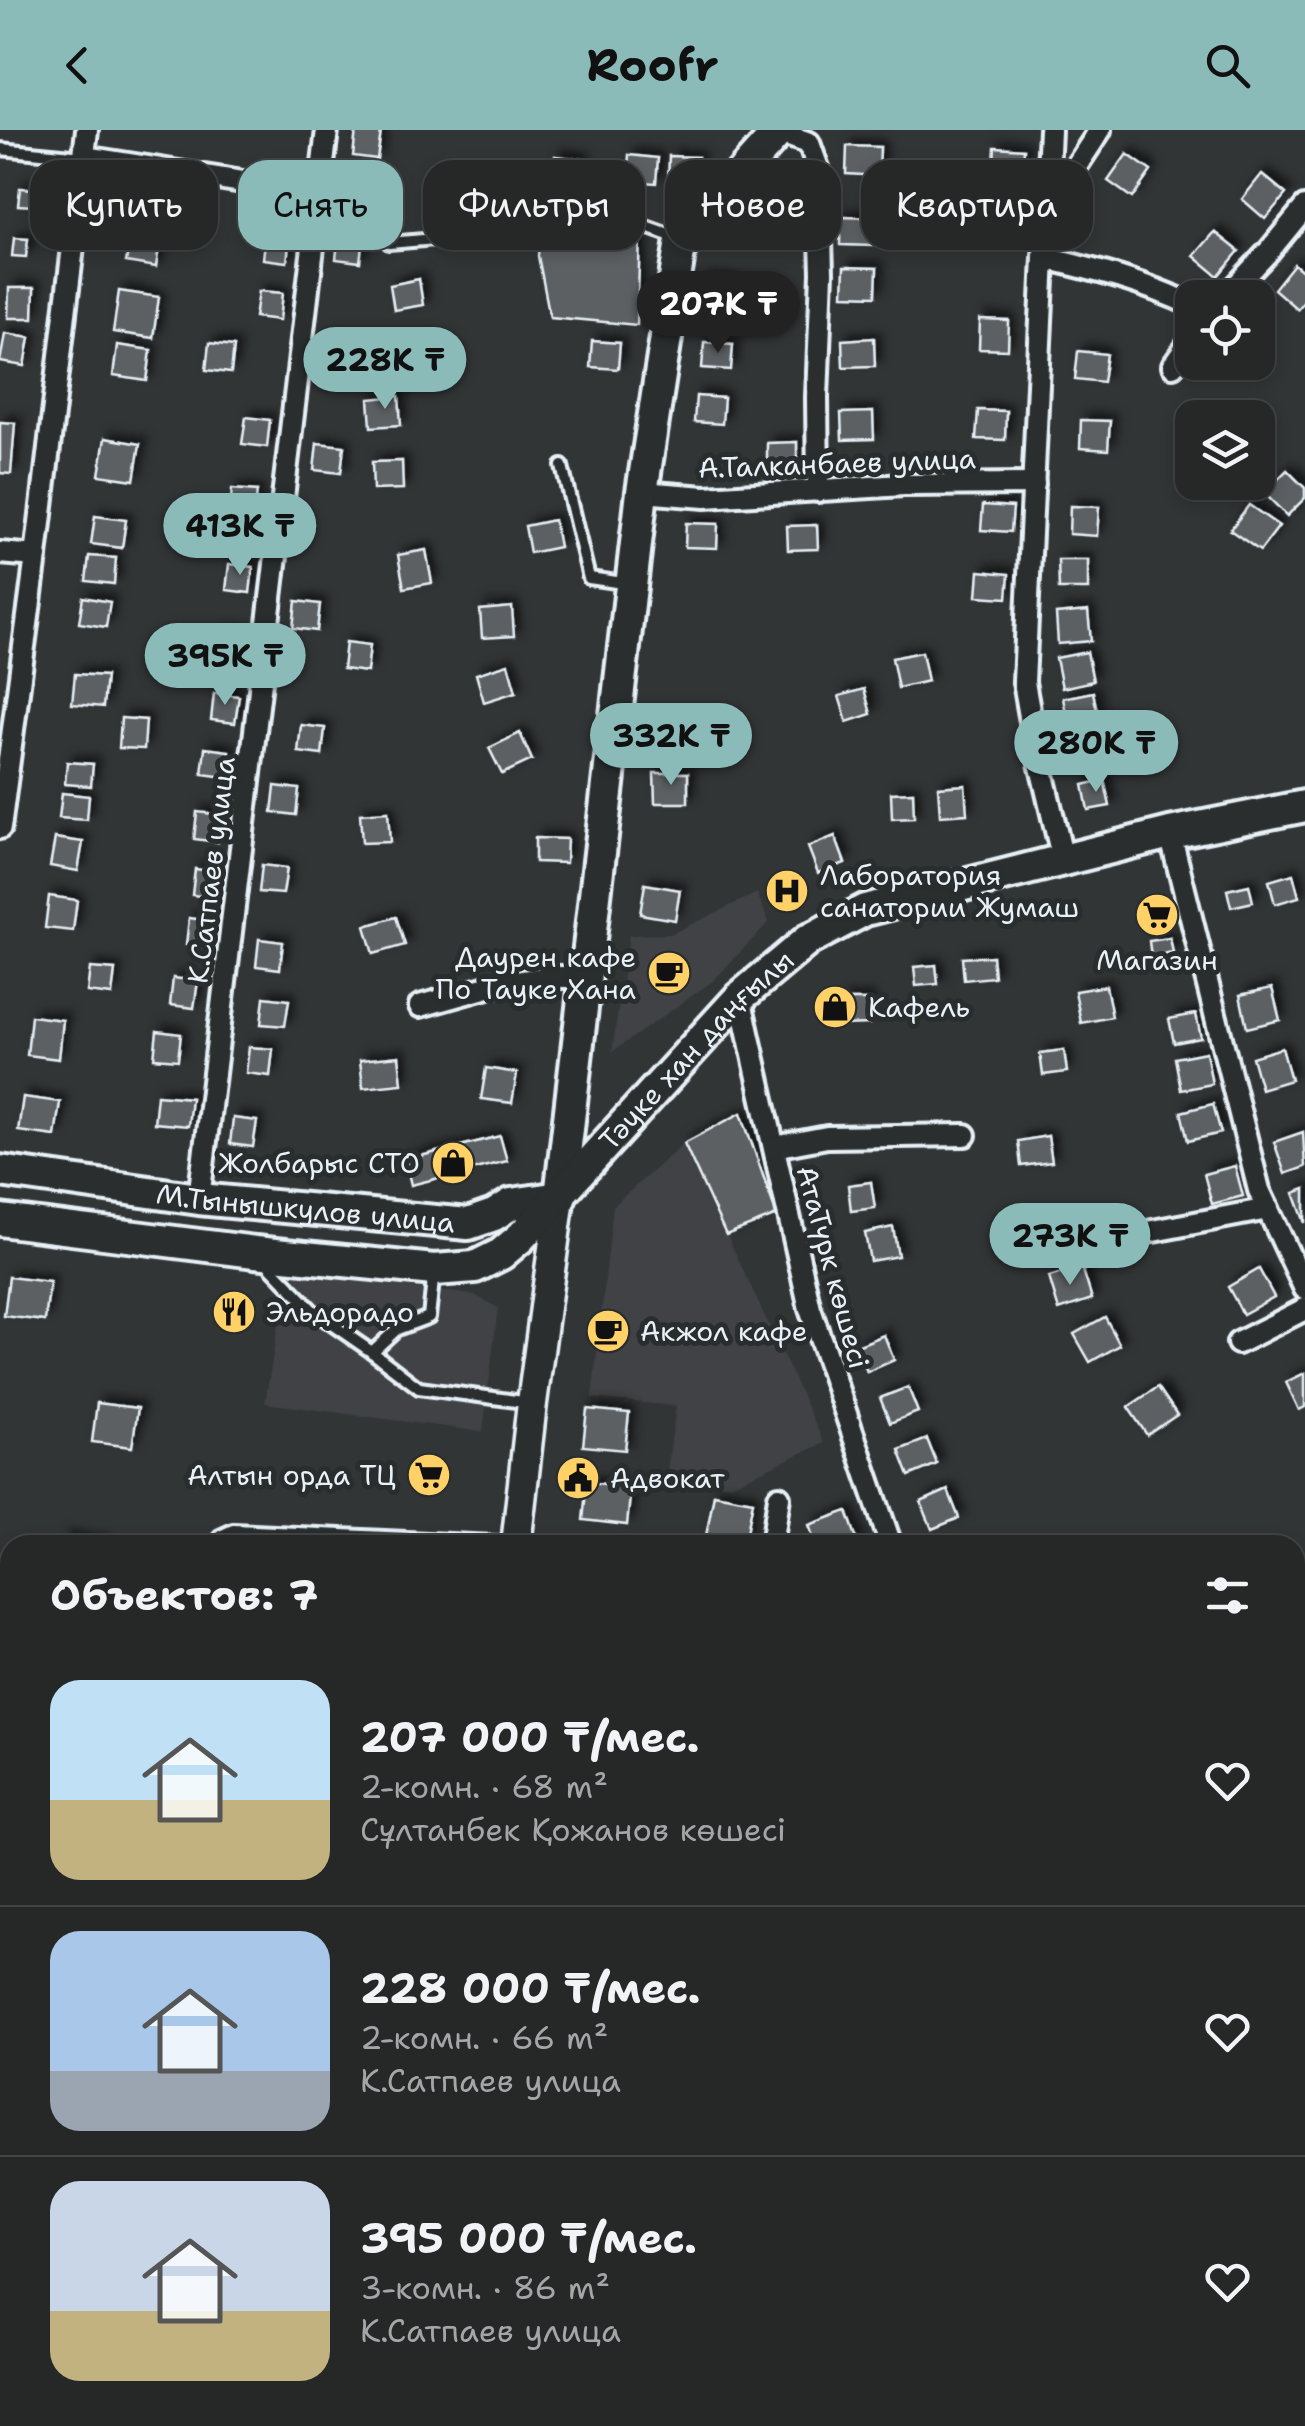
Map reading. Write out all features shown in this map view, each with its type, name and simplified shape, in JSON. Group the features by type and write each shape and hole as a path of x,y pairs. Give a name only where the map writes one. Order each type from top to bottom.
{"main road":[{"path":"753,160 779,131"},
{"path":"560,1197 642,492 679,250"},
{"name":"Тәуке хан даңғылы","path":"560,1197 740,997 808,940 865,910 1170,833 1305,806"},
{"name":"М.Тынышкулов улица","path":"0,1171 199,1199 468,1224 511,1204 560,1197"},
{"name":"М.Тынышкулов улица","path":"0,1220 434,1270 474,1267 501,1254 560,1197"}],"street":[{"path":"0,828 87,130"},
{"name":"К.Сатпаев улица","path":"322,160 326,130"},
{"path":"1049,160 1050,130"},
{"path":"1081,160 1100,130"},
{"path":"779,131 809,143 818,172 822,272 816,397 818,490"},
{"path":"84,157 238,188"},
{"path":"1242,280 1305,207"},
{"name":"К.Сатпаев улица","path":"199,1199 312,250"},
{"path":"1046,250 1024,682 1032,733 1063,860"},
{"path":"1046,258 1128,279 1175,296"},
{"name":"А.Талканбаев улица","path":"642,492 705,498 904,485 1034,484"},
{"path":"0,553 36,556"},
{"path":"1170,833 1260,1190 1305,1289"},
{"path":"420,1006 491,986 546,977 584,978"},
{"name":"АтаТүрк көшесі","path":"740,997 810,1310 888,1535"},
{"path":"774,1146 827,1137 965,1135"},
{"path":"517,1535 560,1197"},
{"path":"1136,1234 1268,1209"},
{"path":"1238,1343 1305,1309"},
{"path":"773,1535 779,1497"}],"lane":[{"path":"0,149 84,157"},
{"path":"562,466 589,578 631,584"},
{"path":"256,1252 314,1312 419,1388 532,1403"},
{"path":"372,1352 397,1329 429,1317 434,1270"},
{"path":"222,1535 233,1530 334,1535"}],"shaded area":[{"path":"757,893 769,922 713,981 612,1052 629,935 671,934"},
{"path":"684,1143 824,1443 731,1485 666,1478 676,1406 592,1398 613,1206"},
{"path":"297,1275 475,1295 498,1308 483,1432 265,1403 281,1305"}],"building":[{"path":"356,130 381,132 377,159 353,156"},
{"path":"847,146 880,147 880,160 861,160 861,175 846,174"},
{"path":"995,147 1024,149 1023,160 994,160"},
{"path":"1127,154 1151,171 1132,198 1108,181"},
{"path":"629,155 658,158 656,183 645,182 645,160 629,160"},
{"path":"555,156 583,159 583,160 555,160"},
{"path":"669,156 698,157 698,160 669,160"},
{"path":"1262,174 1286,194 1265,219 1242,199"},
{"path":"20,188 30,189 30,206 18,205"},
{"path":"841,217 861,218 861,246 841,245"},
{"path":"1215,232 1239,251 1218,276 1194,256"},
{"path":"14,238 28,239 26,257 12,256"},
{"path":"128,250 159,250 156,267 126,262"},
{"path":"264,250 288,250 287,262 263,259"},
{"path":"337,250 361,250 360,262 336,259"},
{"path":"538,250 640,250 637,325 550,317"},
{"path":"1294,264 1305,273 1305,299 1297,309 1275,288"},
{"path":"844,267 877,268 876,296 843,295"},
{"path":"419,279 423,305 394,310 390,285"},
{"path":"704,281 733,283 731,309 702,306"},
{"path":"9,288 34,288 33,318 8,318"},
{"path":"119,291 159,297 153,338 113,332"},
{"path":"259,291 283,293 280,320 255,317"},
{"path":"980,320 1009,321 1008,350 979,349"},
{"path":"5,333 30,337 25,366 0,362"},
{"path":"874,338 875,366 843,367 842,340"},
{"path":"592,341 620,343 618,369 590,367"},
{"path":"704,342 733,344 731,370 702,368"},
{"path":"209,343 234,346 231,373 206,370"},
{"path":"117,345 151,350 147,381 113,376"},
{"path":"1078,351 1107,354 1103,382 1075,379"},
{"path":"399,396 401,425 371,427 369,399"},
{"path":"696,396 724,398 722,424 694,422"},
{"path":"978,410 1006,411 1005,440 976,439"},
{"path":"873,412 874,439 842,440 841,413"},
{"path":"246,417 270,420 267,447 242,444"},
{"path":"1081,420 1110,421 1108,450 1080,448"},
{"path":"0,422 15,423 11,474 0,473"},
{"path":"105,438 140,444 134,480 99,475"},
{"path":"797,442 797,466 767,467 767,443"},
{"path":"317,443 344,446 341,473 314,470"},
{"path":"402,461 403,489 373,490 372,462"},
{"path":"1287,470 1305,488 1305,498 1287,516 1271,500 1275,500 1275,482"},
{"path":"232,489 257,491 254,518 229,515"},
{"path":"983,505 1013,507 1011,532 981,530"},
{"path":"1249,505 1279,526 1260,551 1230,530"},
{"path":"1070,506 1099,507 1097,536 1069,534"},
{"path":"95,516 126,520 122,548 91,544"},
{"path":"554,520 559,547 530,553 525,526"},
{"path":"686,523 718,524 717,548 685,547"},
{"path":"817,525 818,549 788,550 787,526"},
{"path":"426,550 432,583 404,588 398,555"},
{"path":"89,556 116,558 114,584 86,581"},
{"path":"1058,560 1088,560 1088,589 1059,589"},
{"path":"229,564 253,567 250,593 226,590"},
{"path":"979,571 1009,574 1007,598 977,596"},
{"path":"83,597 110,602 106,627 79,623"},
{"path":"296,601 320,604 317,631 293,628"},
{"path":"512,607 514,636 482,638 480,610"},
{"path":"1088,611 1091,641 1058,644 1056,614"},
{"path":"222,633 246,636 242,663 218,660"},
{"path":"346,642 370,645 367,672 343,669"},
{"path":"922,652 928,681 898,688 892,658"},
{"path":"1087,652 1093,681 1062,688 1056,658"},
{"path":"508,664 516,692 484,702 476,674"},
{"path":"75,674 106,676 103,707 72,704"},
{"path":"864,689 871,714 847,722 839,696"},
{"path":"1093,692 1099,721 1069,728 1063,698"},
{"path":"214,693 239,696 235,723 211,720"},
{"path":"121,718 146,720 144,749 119,748"},
{"path":"301,725 325,728 322,755 298,752"},
{"path":"520,733 532,760 502,774 489,748"},
{"path":"1104,733 1110,762 1080,769 1074,739"},
{"path":"205,748 229,751 226,777 202,774"},
{"path":"67,762 93,764 91,786 65,784"},
{"path":"654,773 688,773 688,803 655,803"},
{"path":"1104,780 1110,806 1088,810 1083,785"},
{"path":"965,785 967,814 940,816 938,787"},
{"path":"275,786 299,789 296,815 272,812"},
{"path":"913,792 914,818 892,819 891,793"},
{"path":"62,793 89,796 87,820 59,818"},
{"path":"197,812 221,815 218,842 194,839"},
{"path":"388,812 390,842 362,843 360,814"},
{"path":"835,836 845,863 818,873 808,847"},
{"path":"55,838 83,842 78,871 50,866"},
{"path":"535,838 567,839 566,863 535,862"},
{"path":"262,865 287,868 283,894 259,892"},
{"path":"195,869 219,872 216,898 192,895"},
{"path":"1293,874 1299,897 1275,904 1269,881"},
{"path":"645,884 680,890 675,920 640,914"},
{"path":"1249,885 1253,902 1231,907 1227,890"},
{"path":"49,896 77,900 73,931 45,928"},
{"path":"396,917 405,945 373,954 365,926"},
{"path":"189,918 213,921 210,948 186,945"},
{"path":"1170,938 1173,953 1151,957 1149,941"},
{"path":"259,939 283,942 280,969 256,966"},
{"path":"992,956 994,977 964,980 962,958"},
{"path":"936,965 938,984 916,986 914,967"},
{"path":"90,968 115,970 112,995 87,992"},
{"path":"173,978 198,981 194,1008 170,1005"},
{"path":"1106,986 1112,1017 1081,1023 1075,991"},
{"path":"1272,988 1280,1020 1247,1028 1240,995"},
{"path":"264,997 289,1000 285,1026 261,1024"},
{"path":"842,1000 869,1000 869,1024 843,1025"},
{"path":"1196,1014 1201,1038 1174,1043 1169,1019"},
{"path":"31,1016 63,1020 59,1059 27,1055"},
{"path":"157,1031 181,1034 178,1060 154,1058"},
{"path":"249,1047 273,1049 270,1076 246,1073"},
{"path":"1282,1048 1291,1080 1261,1089 1252,1057"},
{"path":"1064,1050 1067,1072 1043,1075 1040,1053"},
{"path":"1206,1052 1212,1084 1181,1090 1175,1058"},
{"path":"399,1056 402,1084 363,1088 360,1060"},
{"path":"486,1068 517,1073 512,1103 481,1099"},
{"path":"157,1095 191,1098 188,1126 154,1123"},
{"path":"23,1097 60,1102 55,1136 18,1131"},
{"path":"1213,1104 1221,1133 1188,1141 1181,1112"},
{"path":"741,1113 777,1215 726,1235 684,1143"},
{"path":"233,1118 257,1121 253,1147 230,1144"},
{"path":"1303,1132 1305,1167 1285,1174 1274,1142"},
{"path":"500,1136 507,1161 411,1185 405,1160"},
{"path":"1048,1136 1052,1162 1021,1166 1018,1141"},
{"path":"1235,1166 1243,1196 1212,1204 1204,1174"},
{"path":"871,1182 875,1208 851,1211 848,1185"},
{"path":"1305,1189 1305,1223 1294,1193"},
{"path":"893,1227 898,1256 870,1261 865,1233"},
{"path":"1082,1267 1092,1299 1059,1310 1049,1277"},
{"path":"1259,1269 1274,1297 1243,1314 1228,1287"},
{"path":"9,1277 50,1282 45,1321 4,1316"},
{"path":"1105,1317 1120,1345 1090,1362 1074,1334"},
{"path":"884,1335 894,1360 867,1372 857,1346"},
{"path":"1305,1373 1305,1407 1299,1410 1286,1382"},
{"path":"908,1387 918,1412 890,1423 880,1398"},
{"path":"1158,1387 1177,1415 1147,1435 1128,1407"},
{"path":"97,1403 138,1408 132,1447 92,1442"},
{"path":"587,1409 629,1413 625,1450 583,1446"},
{"path":"927,1439 937,1464 909,1476 899,1450"},
{"path":"587,1482 631,1487 627,1525 583,1520"},
{"path":"948,1490 959,1518 932,1529 921,1502"},
{"path":"714,1494 753,1501 747,1535 706,1535"},
{"path":"847,1511 855,1535 812,1535 809,1525"}],"place":[{"name":"Лаборатория санатории Жумаш","path":"787,891"},
{"name":"Магазин","path":"1157,915"},
{"name":"Даурен кафе По Тауке Хана","path":"669,973"},
{"name":"Кафель","path":"835,1007"},
{"name":"Жолбарыс СТО","path":"453,1163"},
{"name":"Эльдорадо","path":"234,1312"},
{"name":"Акжол кафе","path":"608,1331"},
{"name":"Алтын орда ТЦ","path":"429,1475"},
{"name":"Адвокат","path":"578,1478"}]}
